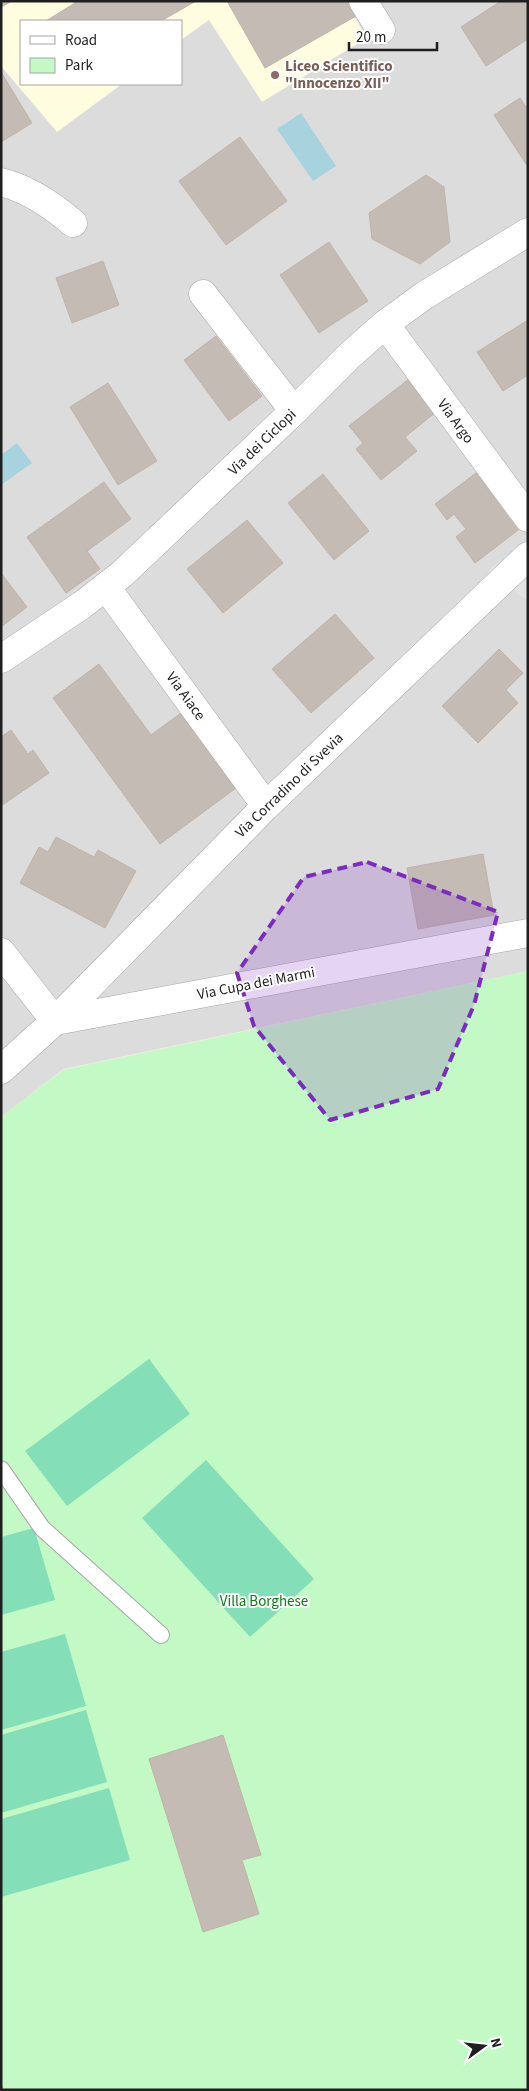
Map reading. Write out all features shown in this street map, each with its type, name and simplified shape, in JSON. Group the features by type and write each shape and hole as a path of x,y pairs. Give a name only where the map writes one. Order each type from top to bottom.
{"street":[{"path":"363,1 381,30"},
{"path":"1,182 21,188 47,202 73,223"},
{"name":"Via dei Ciclopi","path":"1,659 106,587 138,561 384,324 418,300 528,232"},
{"path":"203,294 294,411"},
{"name":"Via Argo","path":"384,324 528,518"},
{"name":"Via Corradino di Svevia","path":"55,1020 266,806 528,556"},
{"name":"Via Aiace","path":"106,587 266,806"},
{"name":"Via Cupa dei Marmi","path":"55,1020 528,933"},
{"path":"1,952 55,1020 1,1070"}],"lane":[{"path":"1,1470 42,1528 161,1635"}],"highlighted area":[{"path":"367,862 498,912 474,1005 438,1089 330,1120 254,1026 237,973 304,877"}],"shaded area":[{"path":"1,1 528,1 528,971 63,1069 1,1117"},
{"name":"Liceo Scientifico \"Innocenzo XII\"","path":"1,1 345,1 367,38 262,102 209,20 182,39 182,20 20,20 20,85 121,85 57,132 1,66"},
{"path":"528,539 528,601 488,571"}],"green space":[{"name":"Villa Borghese","path":"528,971 528,2090 2,2090 1,1117 63,1070"},
{"path":"149,1359 190,1414 67,1506 25,1451"},
{"path":"206,1460 314,1579 250,1637 142,1518"},
{"path":"34,1528 55,1600 1,1615 1,1537"},
{"path":"65,1634 86,1706 1,1730 1,1652"},
{"path":"86,1710 107,1782 1,1813 1,1735"},
{"path":"109,1788 130,1860 1,1897 1,1819"}],"water":[{"path":"301,113 336,166 313,181 277,129"},
{"path":"17,443 32,463 1,485 1,455"}],"building":[{"path":"1,1 12,1 1,7"},
{"path":"78,1 196,1 163,20 48,20"},
{"path":"227,1 347,1 356,16 265,68"},
{"path":"501,1 528,1 528,39 486,66 461,27"},
{"path":"1,72 32,123 1,142"},
{"path":"520,98 526,107 528,105 528,167 494,115"},
{"path":"240,137 287,201 226,245 179,181"},
{"path":"426,175 444,187 450,242 420,264 372,239 369,213"},
{"path":"329,242 368,301 319,333 280,275"},
{"path":"103,261 119,305 72,323 56,278"},
{"path":"528,320 528,375 503,391 477,352"},
{"path":"216,336 262,396 229,421 184,360"},
{"path":"410,378 436,412 405,437 417,451 381,480 356,449 363,443 349,426"},
{"path":"108,383 157,461 118,485 70,407"},
{"path":"476,473 518,530 475,563 456,537 466,529 454,514 447,520 435,504"},
{"path":"323,474 369,531 334,560 288,503"},
{"path":"104,482 131,519 87,551 100,569 66,593 27,537"},
{"path":"247,520 283,563 223,613 187,569"},
{"path":"1,573 27,607 1,627"},
{"path":"335,614 374,658 311,713 272,669"},
{"path":"499,649 523,673 506,690 518,703 478,743 442,706"},
{"path":"99,664 151,735 181,713 236,788 160,844 53,698"},
{"path":"11,730 28,754 33,750 49,773 1,806 1,737"},
{"path":"56,837 94,857 98,850 136,871 105,928 20,883 39,847 48,852"},
{"path":"483,854 494,915 418,929 407,868"},
{"path":"223,1735 261,1855 242,1860 259,1914 203,1932 149,1759"}],"place":[{"name":"Liceo Scientifico \"Innocenzo XII\"","path":"275,75"}]}
